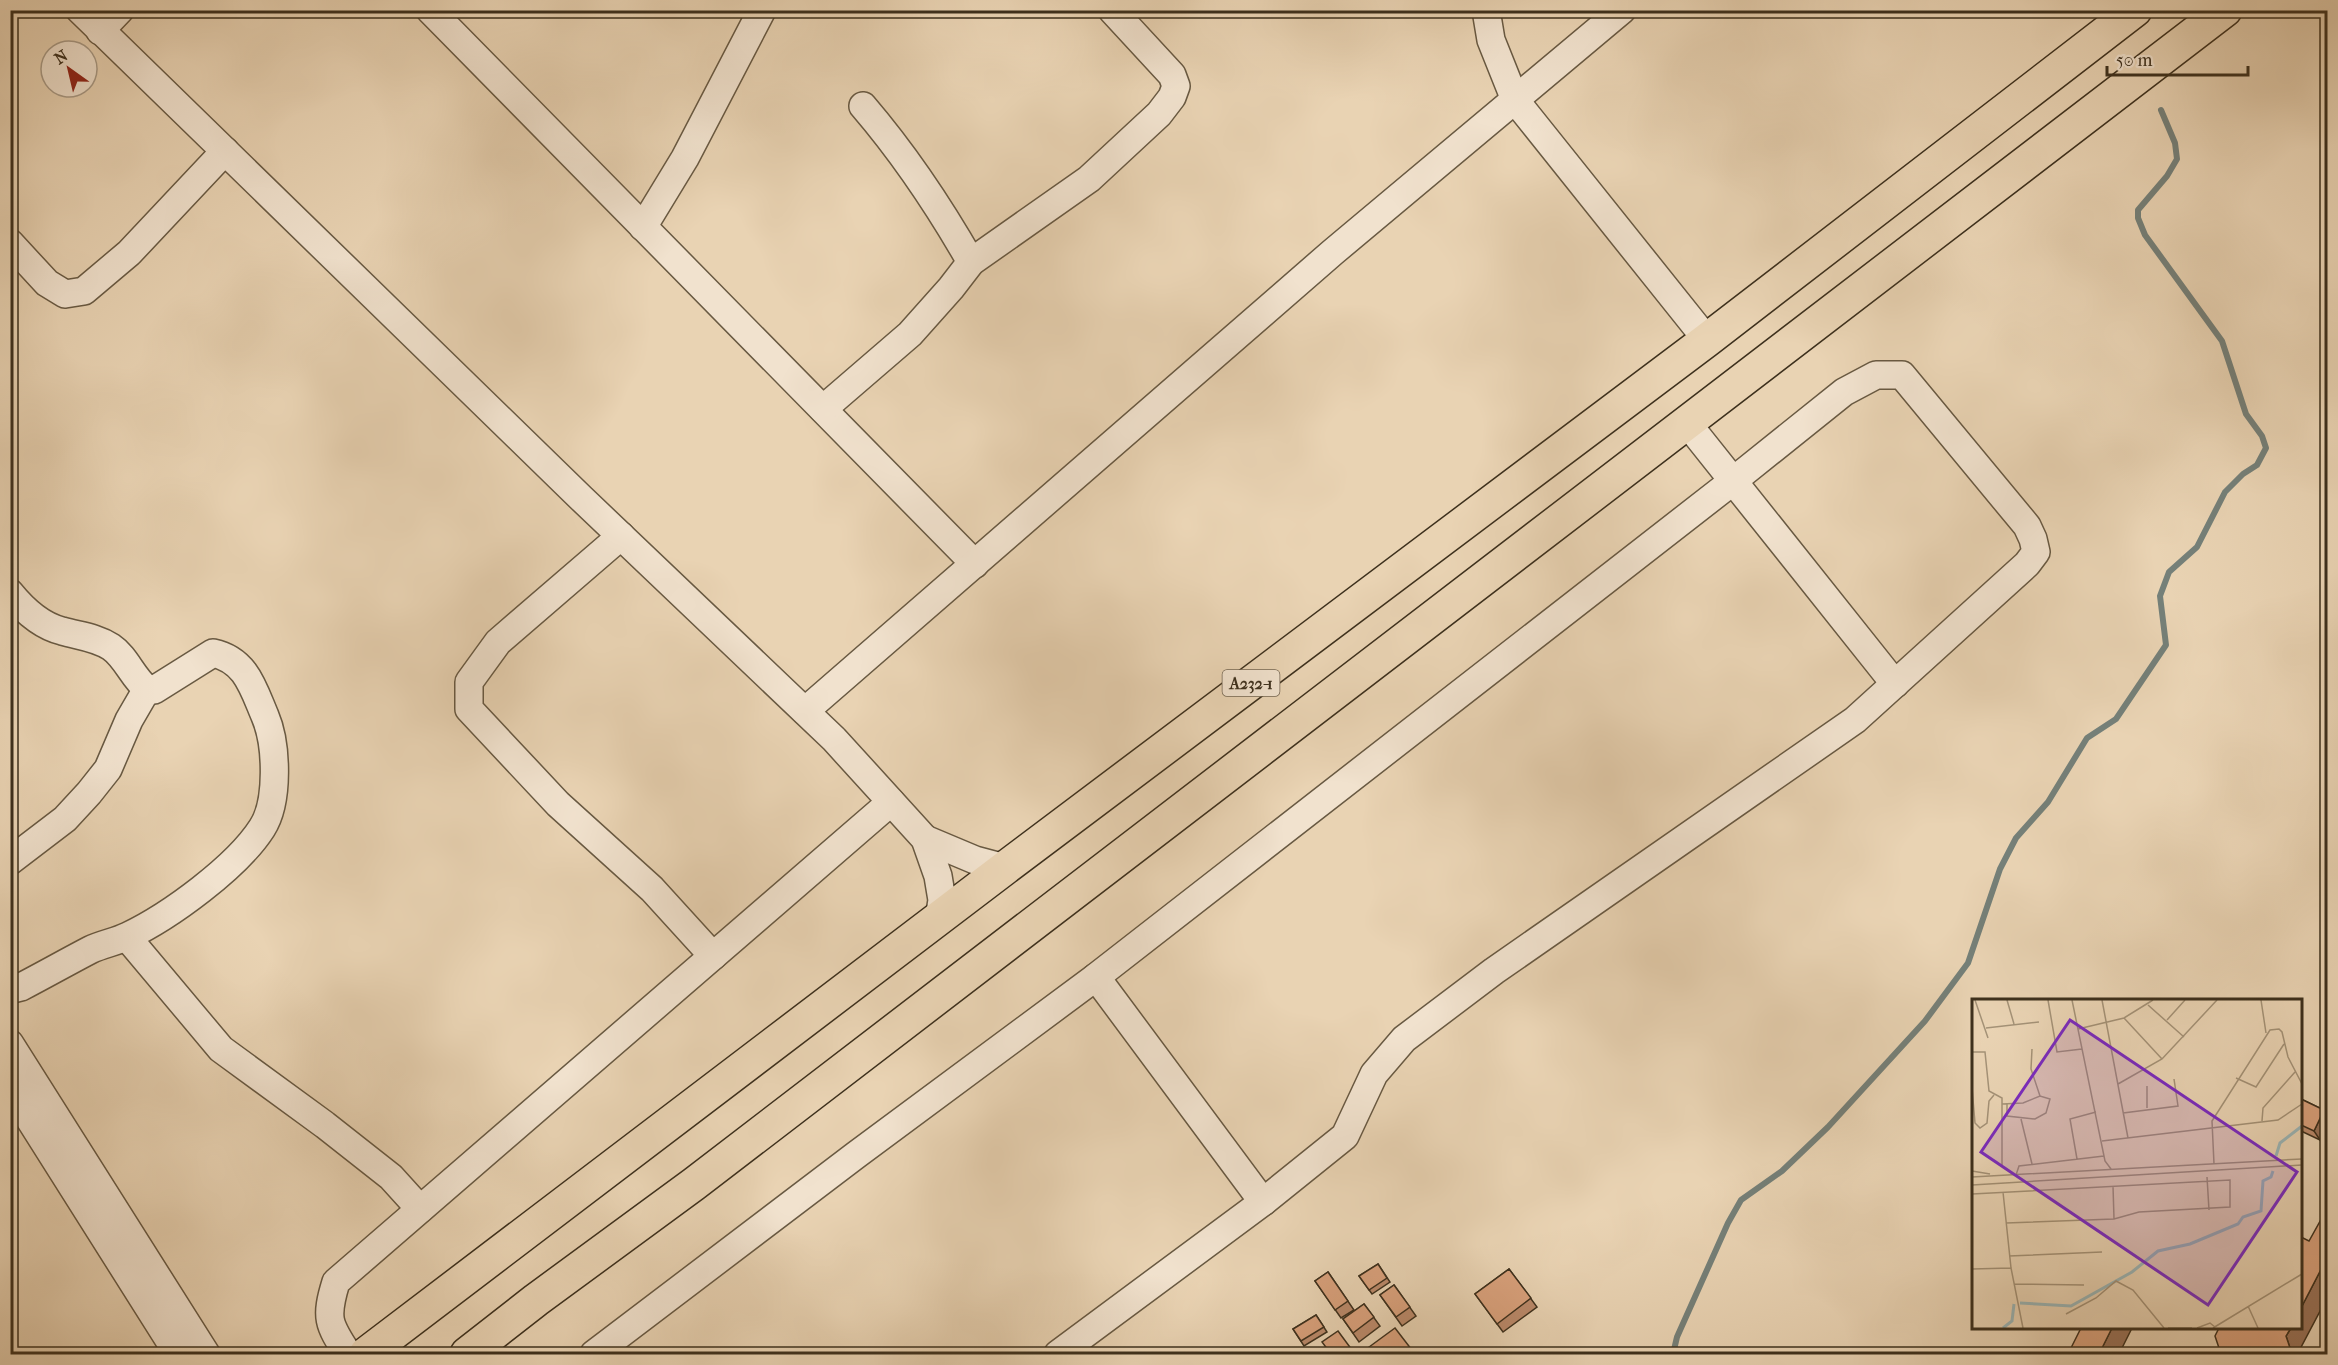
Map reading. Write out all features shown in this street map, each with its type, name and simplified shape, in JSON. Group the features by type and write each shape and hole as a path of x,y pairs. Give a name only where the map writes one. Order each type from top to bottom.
{"highway":[{"name":"A232-1","path":"366,1354 1005,868 1707,340 2135,10"},
{"path":"468,1354 536,1300 722,1162 2225,10"}],"street":[{"path":"80,10 621,536 834,739 925,838 975,860 1005,868"},
{"path":"100,31 120,10"},
{"path":"430,10 975,564"},
{"path":"643,226 686,158 762,10"},
{"path":"823,409 910,334 971,262 1089,179 1159,114 1172,97 1176,86 1172,75 1112,10"},
{"path":"1486,10 1491,40 1515,100 1707,340"},
{"path":"804,711 1333,252 1622,10"},
{"path":"863,106 894,142 936,202 971,262"},
{"path":"10,243 46,283 65,294 84,291 129,253 225,151"},
{"path":"594,1354 1096,977 1844,392 1876,375 1902,375 2027,526 2036,552 2027,564 1855,720 1494,971 1404,1039 1374,1074 1345,1136 1263,1202 1058,1354"},
{"path":"1687,423 1895,684"},
{"path":"621,536 498,642 469,682 469,708 558,804 652,889 712,956"},
{"path":"10,593 19,604 60,631 94,638 113,648 147,689 154,690 213,653 236,662 248,677 267,720 274,755 271,805 263,827 223,872 156,921 127,937 92,949 21,987 14,989 10,987"},
{"path":"10,861 65,819 89,793 108,769 129,720 147,689"},
{"path":"348,1354 333,1331 329,1306 336,1282 891,802"},
{"path":"925,838 938,876 942,900 939,919"},
{"path":"127,937 221,1049 325,1125 391,1177 420,1209"},
{"path":"1096,977 1263,1202"},
{"path":"10,1044 206,1354"},
{"path":"10,1088 178,1354"}],"building":[{"path":"2302,1099 2324,1110 2314,1131 2302,1125"},
{"path":"2323,1216 2328,1218 2328,1256 2302,1306 2302,1238 2309,1241"},
{"path":"1378,1264 1387,1278 1369,1290 1359,1276"},
{"path":"1509,1269 1531,1298 1497,1324 1475,1294"},
{"path":"1328,1272 1348,1301 1335,1310 1315,1281"},
{"path":"1394,1285 1410,1307 1396,1317 1380,1295"},
{"path":"1364,1304 1374,1317 1353,1333 1343,1319"},
{"path":"1316,1315 1324,1327 1301,1341 1293,1329"},
{"path":"1395,1328 1415,1354 1369,1354 1365,1350"},
{"path":"2080,1329 2112,1329 2099,1354 2068,1354"},
{"path":"2218,1329 2290,1329 2286,1336 2292,1354 2221,1354 2215,1336"},
{"path":"1338,1331 1355,1354 1331,1354 1322,1342"}],"waterway":[{"path":"1673,1354 1677,1337 1728,1223 1741,1200 1782,1171 1828,1127 1925,1021 1968,963 2000,869 2016,838 2048,802 2087,738 2116,719 2166,645 2160,596 2169,572 2197,547 2225,492 2243,474 2257,465 2266,448 2262,436 2246,414 2222,341 2145,235 2138,218 2138,210 2167,176 2177,159 2175,143 2161,110"}]}
